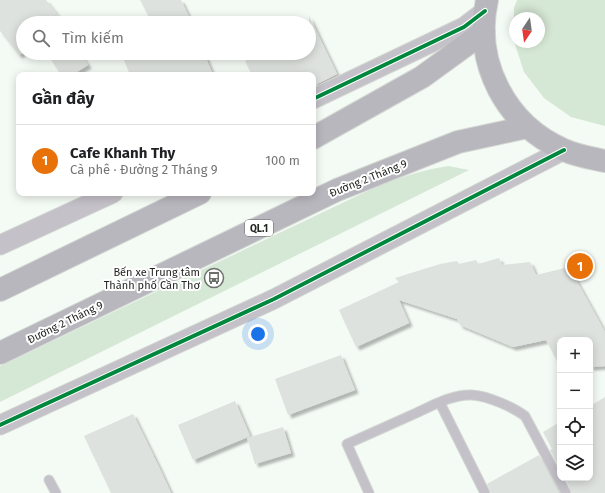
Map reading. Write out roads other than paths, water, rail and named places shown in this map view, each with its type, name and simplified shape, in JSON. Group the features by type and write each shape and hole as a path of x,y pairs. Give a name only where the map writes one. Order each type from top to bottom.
{"highway":[{"path":"486,5 484,32 486,53 500,94 513,112 527,127 545,140 564,150 584,157 605,161"},
{"path":"316,136 422,78 484,32"},
{"name":"Đường 2 Tháng 9","path":"0,353 336,190 458,142 527,127"},
{"path":"0,290 194,196"}],"street":[{"path":"316,98 464,27 486,5"},
{"path":"0,425 274,299 564,150"},
{"path":"0,246 107,196"}],"lane":[{"path":"369,493 347,444 456,396 472,395 497,401 516,409 525,416 566,493"},
{"path":"440,403 485,493"},
{"path":"49,480 56,493"}],"place":[{"name":"Cafe Khanh Thy","path":"580,266"},
{"name":"Bến xe Trung tâm Thành phố Cần Thơ","path":"214,278"}]}
